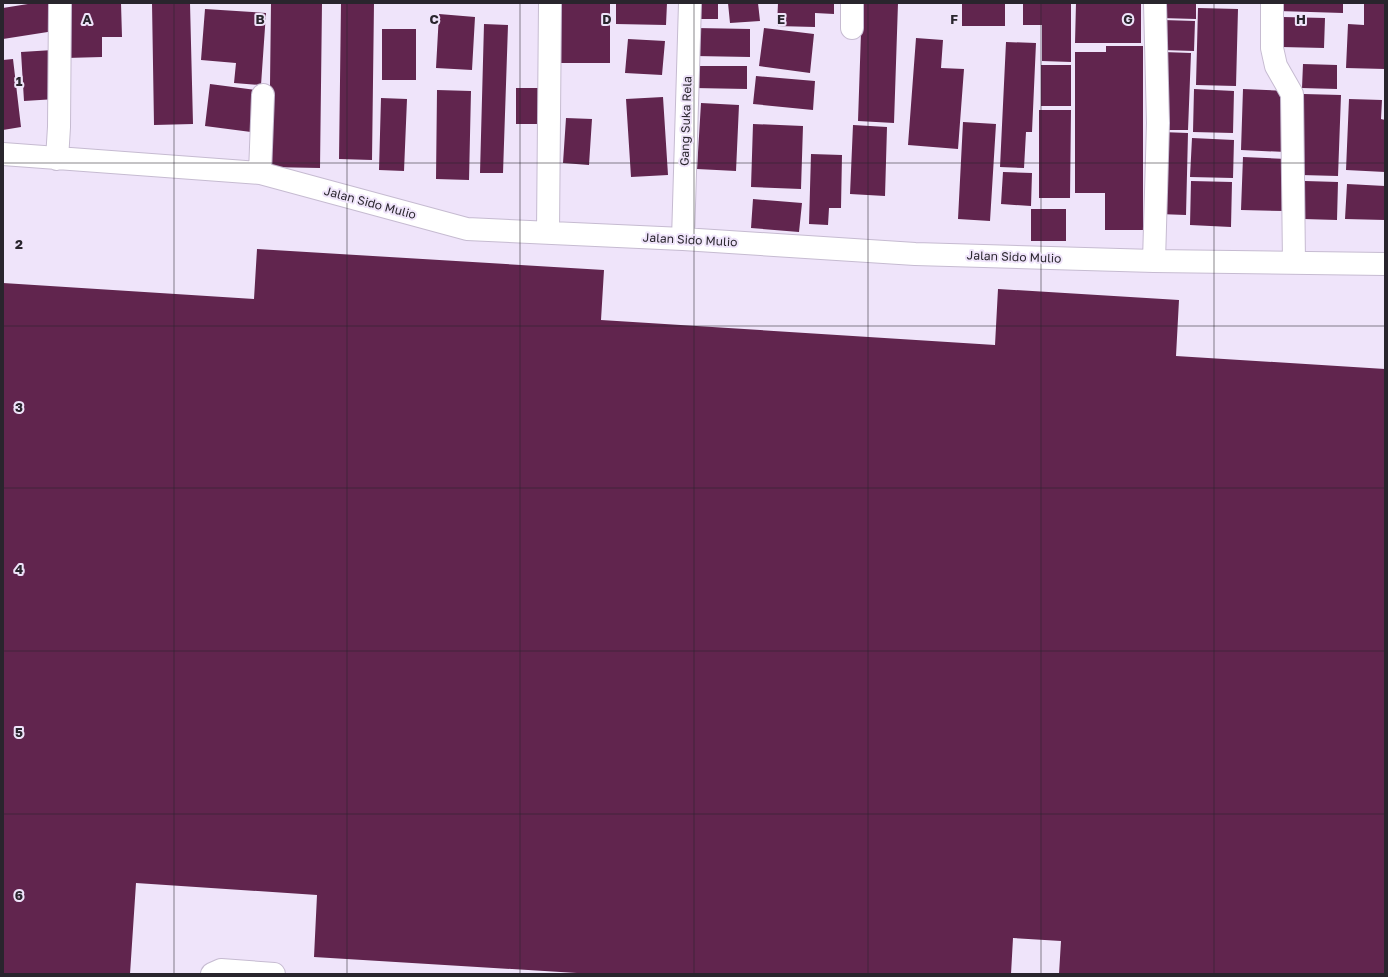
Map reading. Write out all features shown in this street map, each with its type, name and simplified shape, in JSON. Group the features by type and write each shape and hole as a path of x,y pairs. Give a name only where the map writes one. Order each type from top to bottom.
{"street":[{"path":"57,159 59,127 60,3"},
{"path":"548,232 550,3"},
{"name":"Gang Suka Rela","path":"683,239 690,3"},
{"path":"852,3 852,28"},
{"path":"1154,261 1158,122 1155,3"},
{"path":"1272,3 1272,48 1276,66 1292,94 1294,263"},
{"path":"260,174 262,95"},
{"name":"Jalan Sido Mulio","path":"3,154 260,174 467,229 683,239 915,254 1154,261 1385,264"},
{"path":"212,974 221,970 274,974"}],"building":[{"path":"34,3 50,3 54,31 3,39 3,8"},
{"path":"66,3 121,3 122,37 102,37 102,57 66,58"},
{"path":"152,3 190,3 193,124 154,125"},
{"path":"271,3 322,3 320,168 269,167"},
{"path":"341,3 374,3 372,160 339,159"},
{"path":"559,3 610,3 610,63 559,63"},
{"path":"616,3 667,3 666,25 616,24"},
{"path":"694,3 718,3 718,19 694,19"},
{"path":"728,3 758,3 760,21 730,23"},
{"path":"778,3 834,3 834,14 815,13 815,27 777,26"},
{"path":"862,3 898,3 894,123 858,121"},
{"path":"962,3 1005,3 1005,26 962,26"},
{"path":"1023,3 1071,3 1071,62 1042,61 1042,25 1023,25"},
{"path":"1076,3 1141,3 1141,43 1075,43"},
{"path":"1161,3 1196,3 1196,19 1161,18"},
{"path":"1278,3 1343,3 1343,13 1278,11"},
{"path":"1364,3 1385,3 1385,69 1346,68 1348,24 1364,25"},
{"path":"1198,8 1238,9 1236,86 1196,85"},
{"path":"205,9 266,13 261,85 234,83 236,63 201,60"},
{"path":"439,14 475,17 472,70 436,68"},
{"path":"1283,17 1325,18 1324,48 1282,47"},
{"path":"1163,20 1195,21 1194,51 1162,50"},
{"path":"484,24 508,25 503,173 480,173"},
{"path":"696,28 750,29 750,57 695,56"},
{"path":"764,28 814,34 810,73 759,66"},
{"path":"382,29 416,29 416,80 382,80"},
{"path":"916,38 943,40 941,68 964,69 958,149 908,145"},
{"path":"628,39 665,41 662,75 625,73"},
{"path":"1006,42 1036,43 1032,132 1026,132 1024,168 1000,167"},
{"path":"1106,46 1143,46 1143,230 1105,230 1105,193 1075,193 1075,52 1106,52"},
{"path":"53,50 56,99 24,101 21,52"},
{"path":"1163,52 1191,53 1188,130 1161,130"},
{"path":"13,59 21,127 3,130 3,60"},
{"path":"1303,64 1337,65 1337,89 1302,88"},
{"path":"1041,65 1071,65 1071,106 1041,106"},
{"path":"694,66 747,66 747,89 694,88"},
{"path":"756,76 815,81 813,110 753,104"},
{"path":"210,84 256,90 251,132 205,126"},
{"path":"516,88 540,88 540,124 516,124"},
{"path":"1194,89 1234,91 1233,133 1193,132"},
{"path":"1243,89 1288,91 1286,152 1241,150"},
{"path":"437,90 471,91 469,180 436,179"},
{"path":"1304,94 1341,95 1338,176 1301,175"},
{"path":"663,97 668,175 631,177 626,99"},
{"path":"381,98 407,99 404,171 379,170"},
{"path":"1349,99 1382,100 1381,119 1385,120 1385,172 1346,170"},
{"path":"701,103 739,105 736,171 697,169"},
{"path":"1039,110 1071,110 1070,198 1039,198"},
{"path":"566,118 592,119 589,165 563,163"},
{"path":"963,122 996,124 990,221 958,219"},
{"path":"753,124 803,126 801,189 751,187"},
{"path":"853,125 887,127 885,196 850,194"},
{"path":"1161,132 1188,133 1186,215 1159,214"},
{"path":"1192,138 1234,140 1233,178 1190,177"},
{"path":"811,154 842,155 841,208 829,208 828,225 809,224"},
{"path":"1243,157 1286,159 1284,211 1241,210"},
{"path":"1003,172 1032,173 1031,206 1001,204"},
{"path":"1191,181 1232,182 1231,227 1190,225"},
{"path":"1305,181 1338,182 1337,220 1304,219"},
{"path":"1347,184 1385,186 1385,220 1345,219"},
{"path":"753,199 802,203 799,232 751,228"},
{"path":"1031,209 1066,209 1066,241 1031,241"},
{"path":"257,249 604,270 601,320 995,345 998,289 1179,300 1176,356 1385,369 1385,974 1059,974 1061,941 1013,938 1011,974 593,974 314,957 317,895 136,883 130,974 3,974 3,283 254,299"}]}
